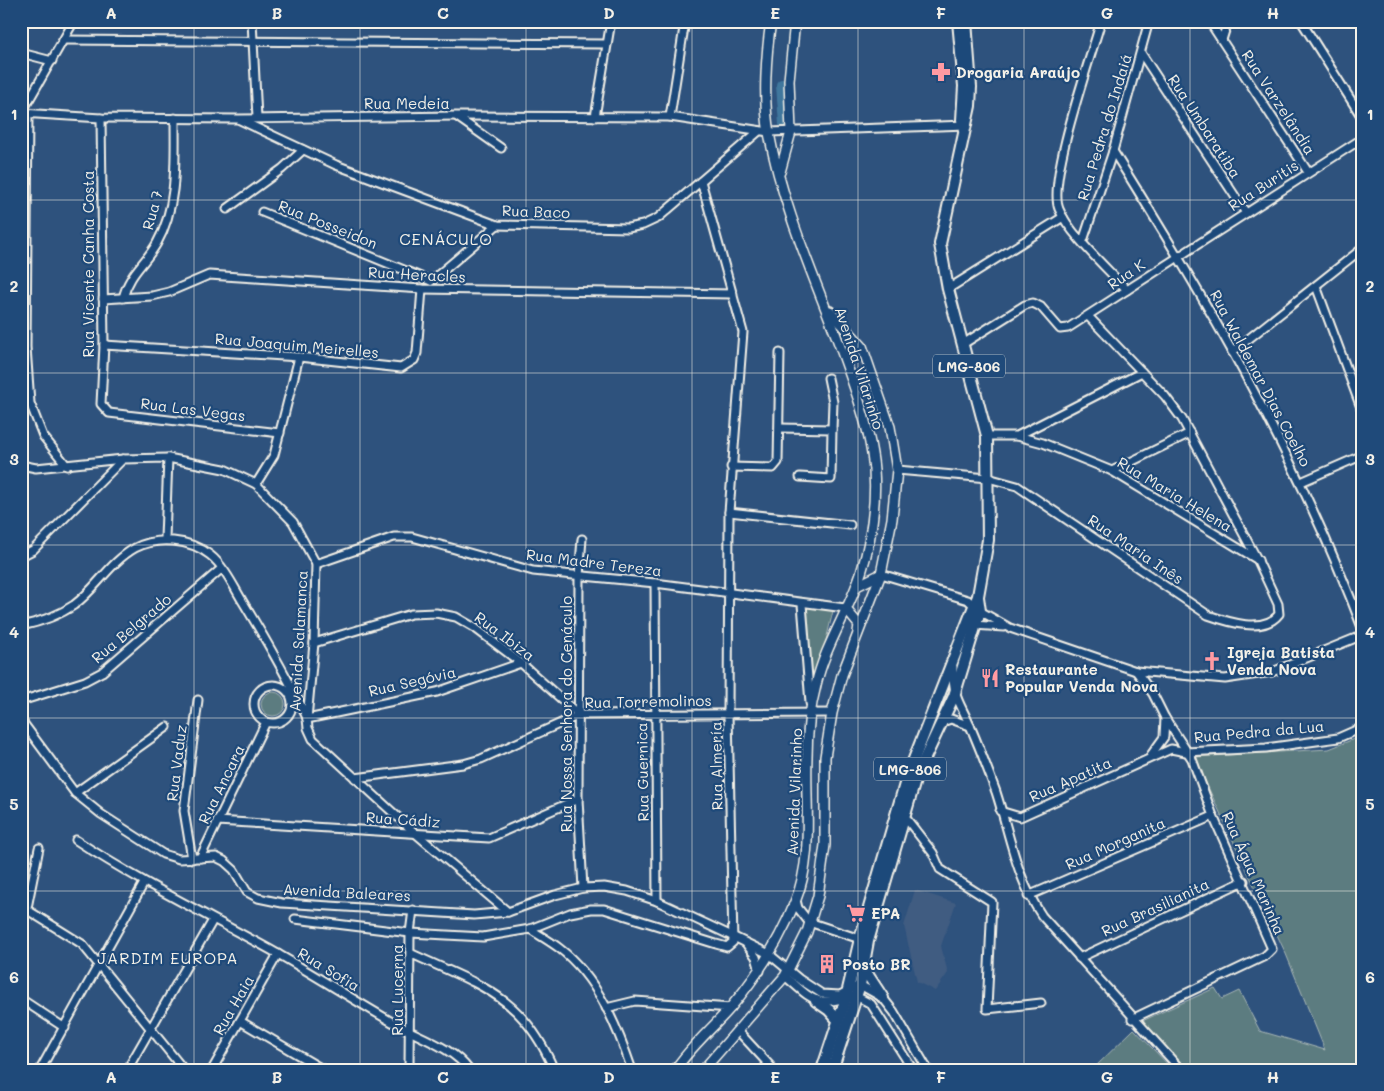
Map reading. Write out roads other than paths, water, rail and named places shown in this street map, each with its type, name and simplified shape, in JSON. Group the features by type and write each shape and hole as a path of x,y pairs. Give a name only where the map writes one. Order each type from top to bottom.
{"highway":[{"name":"LMG-806","path":"822,1070 838,1020 850,995 860,985 864,940 905,817 916,777 954,696 977,603 988,540 987,436 948,289 940,244 963,138 964,86 958,21"},
{"name":"LMG-806","path":"964,125 971,87 966,21"},
{"name":"LMG-806","path":"832,1070 907,777 953,656 972,625"},
{"path":"862,966 883,998"},
{"path":"816,1001 830,1010 838,1020"}],"main road":[{"name":"Avenida Vilarinho","path":"675,1070 730,1008 760,970 796,900 808,857 807,756 816,684 829,645 857,586 868,539 875,492 872,453 853,382 792,216 769,132 766,54 771,21"},
{"path":"780,172 790,136 789,80 795,21"},
{"name":"Avenida Vilarinho","path":"703,1070 786,973 807,932 818,896 825,845 824,757 832,713 842,675 881,574 892,519 897,470 890,427 862,346 825,305"},
{"path":"857,586 881,574"},
{"path":"845,608 860,627 854,647"}],"street":[{"path":"67,466 43,436 30,403 26,347 23,114 74,21"},
{"path":"252,21 257,118"},
{"path":"595,117 610,21"},
{"path":"670,117 685,21"},
{"path":"1101,21 1058,179 1056,200 1063,217 1082,241 1127,290"},
{"name":"Rua Pedra do Indaiá","path":"1082,241 1112,151 1149,21"},
{"name":"Rua Varzelândia","path":"1209,21 1308,172"},
{"path":"1222,40 1228,21"},
{"path":"1301,21 1363,119"},
{"path":"64,40 607,44"},
{"name":"Rua Umbaratiba","path":"1141,53 1246,213"},
{"path":"21,54 52,62"},
{"name":"Rua Medeia","path":"23,114 101,118 239,119 456,116 670,117 790,136 964,125"},
{"path":"456,116 502,148"},
{"name":"Rua Vicente Canha Costa","path":"101,118 104,345 101,404 104,410"},
{"name":"Rua 7","path":"123,298 127,284 157,243 169,211 175,168 176,118"},
{"name":"Rua Baco","path":"239,119 336,165 497,225 628,228 643,225 658,218 759,131"},
{"name":"Rua Buritis","path":"1179,255 1363,138"},
{"path":"227,209 282,170 303,150"},
{"name":"Rua Waldemar Dias Coelho","path":"1112,151 1179,255 1301,482 1336,558 1363,630"},
{"name":"Rua Almería","path":"701,180 743,332 729,512 728,714 734,937"},
{"name":"Rua Posseidon","path":"262,212 430,281"},
{"path":"948,289 1063,217"},
{"path":"433,289 430,281 497,225"},
{"path":"1232,352 1363,248"},
{"name":"Rua K","path":"963,344 1025,305 1033,303 1041,307 1060,329 1068,328 1179,255"},
{"name":"Rua Heracles","path":"103,299 169,292 210,275 422,289 733,294"},
{"path":"1316,286 1363,413"},
{"name":"Rua Joaquim Meirelles","path":"104,345 299,357 401,368 408,365 417,353 422,289"},
{"path":"1088,316 1165,396 1190,432 1258,560"},
{"path":"731,468 773,468 778,462 780,353"},
{"path":"256,484 274,455 299,357"},
{"path":"1017,436 1142,372"},
{"path":"800,476 831,479 833,402 828,378"},
{"name":"Rua Las Vegas","path":"104,410 109,413 280,433"},
{"path":"780,428 832,429"},
{"path":"1112,471 1190,432"},
{"name":"Rua Maria Helena","path":"987,436 1017,436 1043,443 1112,471 1258,560"},
{"path":"1301,482 1363,454"},
{"path":"165,539 168,458"},
{"name":"Avenida Salamanca","path":"21,465 36,468 123,459 168,458 224,469 256,484 293,522 316,564 314,642 308,719 308,728 313,740 414,832 508,912"},
{"path":"21,556 33,550 123,459"},
{"name":"Rua Maria Inês","path":"897,470 988,478 1017,486 1208,615 1227,622 1266,624 1274,621 1279,614 1278,604 1258,560"},
{"path":"729,512 850,525"},
{"name":"Rua Madre Tereza","path":"316,564 394,537 412,537 533,571 655,583 802,604 845,608"},
{"path":"21,626 53,617 75,604 112,566 136,548 165,539 194,547 210,555 221,569 289,679 308,719"},
{"name":"Rua Nossa Senhora do Cenáculo","path":"582,539 579,576 578,799 583,888"},
{"name":"Rua Belgrado","path":"21,701 85,681 102,672 221,569"},
{"path":"881,574 977,603 1010,628"},
{"name":"Rua Guernica","path":"655,583 657,901"},
{"path":"802,604 811,713"},
{"name":"Rua Ibiza","path":"314,642 411,614 436,613 456,617 521,663 579,715"},
{"path":"972,625 1010,628 1136,672 1225,679 1272,672 1363,635"},
{"path":"953,656 954,696 970,726 996,793 1014,860 1028,896 1042,916 1132,1019 1181,1070"},
{"name":"Rua Segóvia","path":"308,719 438,692 521,663"},
{"name":"Rua Água Marinha","path":"1132,1019 1270,952 1272,949 1244,881 1214,816 1192,759 1165,718 1153,694 1136,672"},
{"path":"284,688 289,679"},
{"path":"272,685 284,688 291,698 291,710 284,720 266,722 256,714 254,701 256,695 265,686 272,685"},
{"name":"Rua Vaduz","path":"192,859 184,811 198,700"},
{"path":"291,710 308,719"},
{"name":"Rua Torremolinos","path":"355,778 463,764 482,759 579,715 655,716 832,713"},
{"name":"Rua Apatita","path":"1149,757 1164,737 1165,718"},
{"name":"Avenida Baleares","path":"21,720 75,793 101,814 163,854 179,859 216,857 224,860 234,870 247,892 258,898 282,903 474,915 508,912 554,895 583,888 612,888 657,901 769,954 816,1001"},
{"path":"942,722 951,720 970,726"},
{"name":"Rua Ancara","path":"200,858 266,722"},
{"path":"75,793 167,726"},
{"name":"Rua Pedra da Lua","path":"1186,752 1266,748 1338,738 1363,727"},
{"name":"Rua Apatita","path":"1000,811 1020,817 1149,757 1171,749 1186,752"},
{"name":"Rua Cádiz","path":"217,821 489,838 578,799"},
{"name":"Rua Morganita","path":"1028,896 1214,816"},
{"path":"905,817 933,852 940,869 992,902 987,1009 1041,1003"},
{"path":"40,1070 144,883 76,840"},
{"path":"39,848 24,907 82,944 184,1070"},
{"name":"Rua Brasilianita","path":"1079,958 1244,881"},
{"name":"Rua Sofia","path":"144,883 278,954 410,1033 446,1050 464,1063 470,1070"},
{"path":"796,900 798,908 809,922 864,940"},
{"name":"Avenida Baleares","path":"295,919 410,933 483,937 530,929 570,913 591,908 604,909 727,947 734,937"},
{"name":"Rua Lucerna","path":"410,1070 412,954 410,933 413,910"},
{"path":"127,1070 213,920"},
{"path":"530,929 560,948 588,978 606,1008 621,1039 632,1070"},
{"path":"746,943 756,956 760,970"},
{"name":"Rua Haia","path":"212,1070 278,954"},
{"path":"412,954 502,998 532,1028 546,1050 554,1070"},
{"name":"Avenida Baleares","path":"786,973 822,994 850,995"},
{"path":"860,985 883,998 894,1012 928,1070"},
{"path":"816,1001 834,1002 850,995 871,1004 914,1070"},
{"path":"21,999 65,1028"},
{"path":"606,1008 636,1001 730,1008"},
{"path":"240,1021 324,1070"},
{"path":"738,1031 774,1070"}],"waterway":[{"path":"782,85 785,124"}],"place":[{"name":"Drogaria Araújo","path":"941,72"},
{"name":"Igreja Batista Venda Nova","path":"1212,661"},
{"name":"Restaurante Popular Venda Nova","path":"990,678"},
{"name":"EPA","path":"856,913"},
{"name":"Posto BR","path":"827,964"}],"district":[{"name":"CENÁCULO","path":"446,238"},
{"name":"JARDIM EUROPA","path":"168,957"}]}
